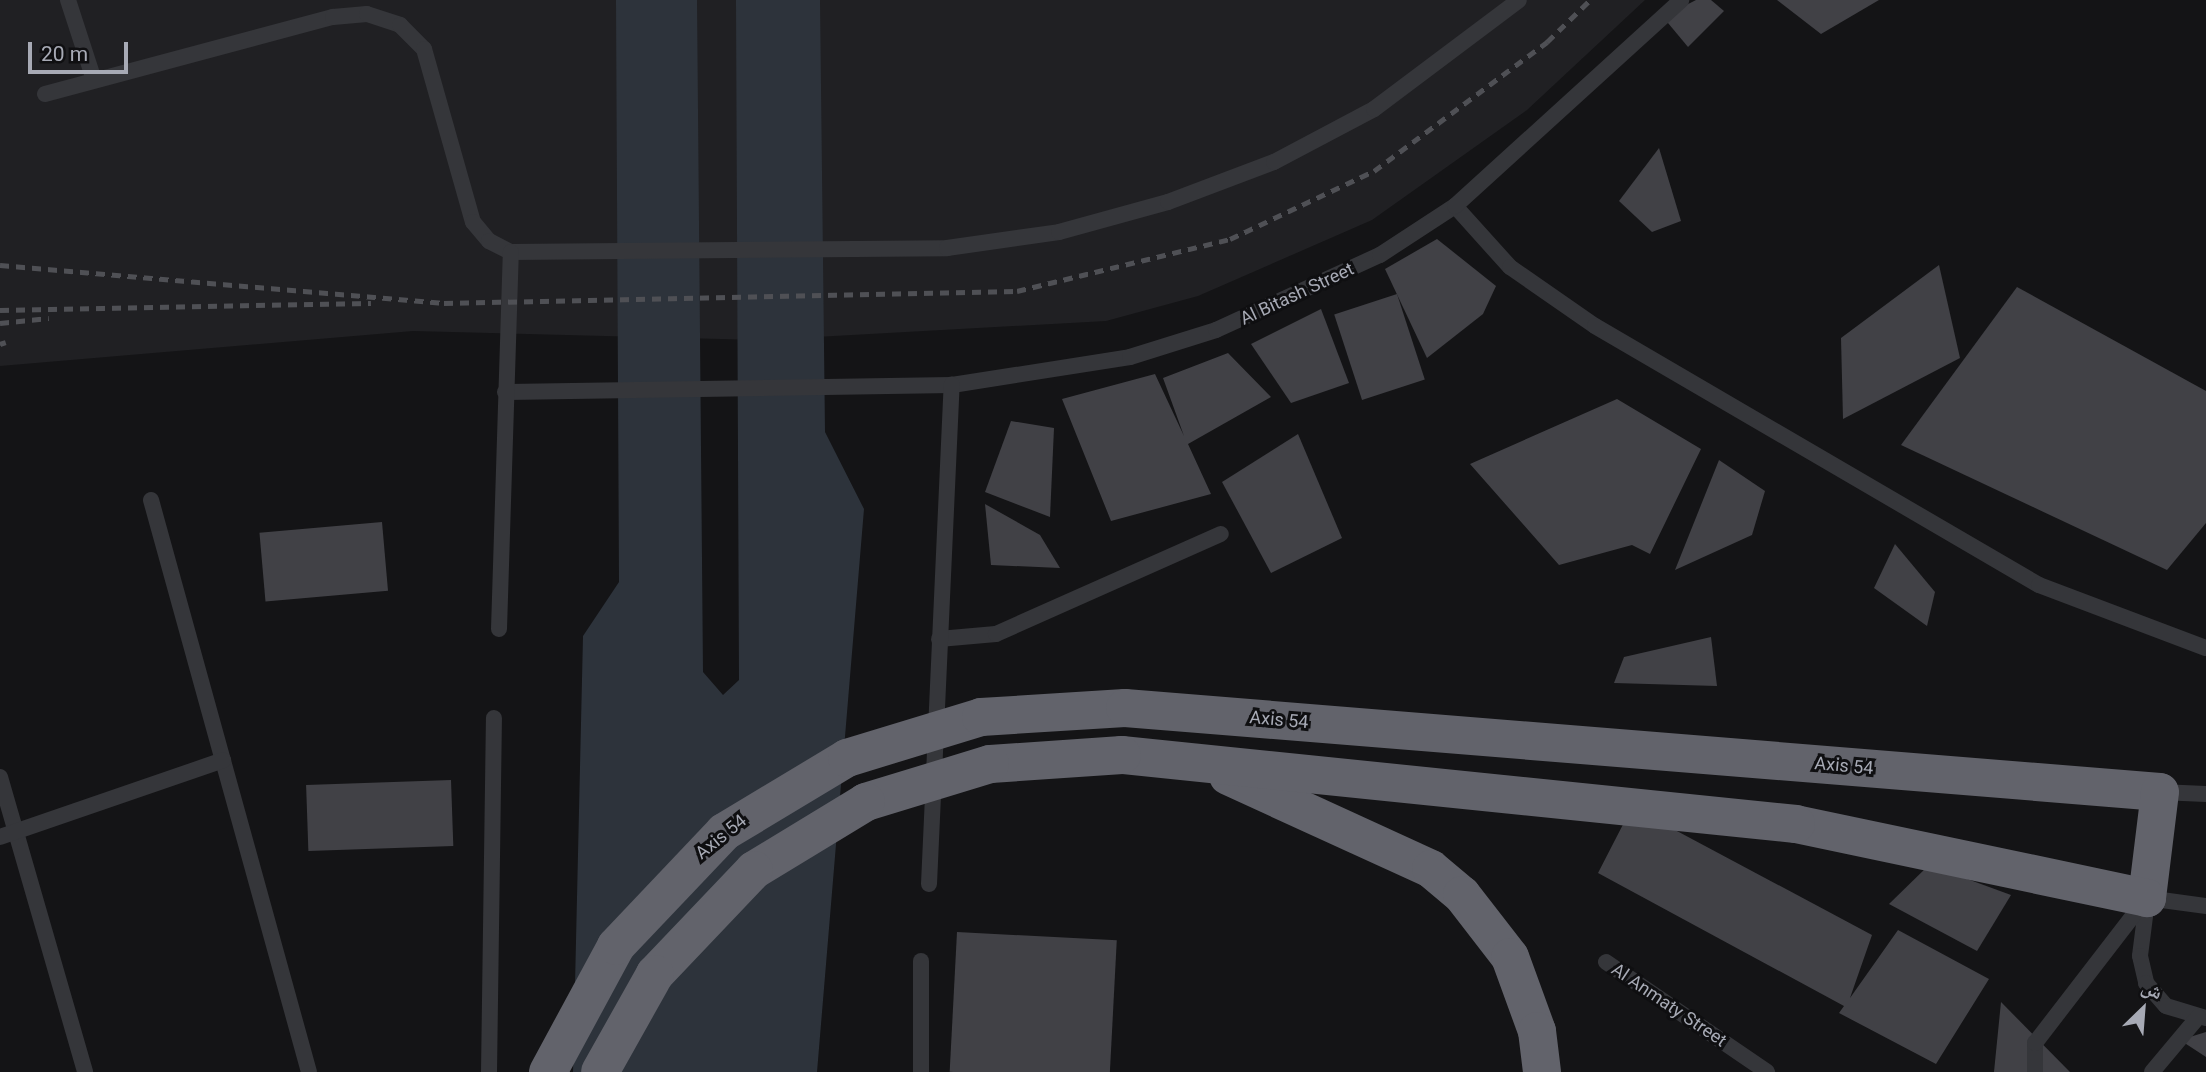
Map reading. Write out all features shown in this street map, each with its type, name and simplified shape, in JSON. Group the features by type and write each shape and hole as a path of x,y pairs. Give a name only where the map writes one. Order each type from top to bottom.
{"highway":[{"name":"Axis 54","path":"548,1072 616,946 724,832 806,778 878,746 1029,710 1125,708 2160,792"},
{"path":"600,1072 629,1014 685,936 793,841 905,786 1034,757 1122,755 1796,824 2147,898 2160,792"},
{"path":"1197,762 1431,869 1462,895 1510,957 1537,1031 1542,1072"}],"lane":[{"path":"68,0 94,80"},
{"path":"45,94 333,17 367,14 400,25 424,49 437,81 473,222 489,241 511,252 947,248 1034,235 1168,202 1274,162 1374,109 1519,0"},
{"name":"Al Bitash Street","path":"505,392 952,385 1130,357 1216,330 1380,255 1455,206 1681,0"},
{"path":"1455,206 1510,267 1595,326 2039,585 2206,648"},
{"path":"499,629 511,252"},
{"path":"929,884 952,385"},
{"path":"151,500 309,1072"},
{"path":"939,639 996,634 1221,534"},
{"path":"489,1072 494,718"},
{"path":"8,834 223,760"},
{"path":"0,777 8,834 85,1072"},
{"path":"2160,792 2206,794"},
{"path":"2147,898 2206,906"},
{"path":"2147,898 2140,956 2146,983 2166,1006 2202,1018 2152,1072"},
{"path":"2035,1072 2035,1043 2147,898"},
{"path":"921,961 921,1072"},
{"name":"Al Anmaty Street","path":"1606,962 1767,1072"}],"shaded area":[{"path":"0,0 1645,0 1527,110 1372,220 1198,296 1106,321 760,340 413,331 0,366"},
{"path":"616,0 697,0 703,672 723,695 739,680 736,0 820,0 825,432 864,509 817,1072 573,1072 583,636 619,582"}],"building":[{"path":"1696,0 1711,0 1724,11 1688,47 1663,17"},
{"path":"1777,0 1879,0 1821,34"},
{"path":"1659,148 1681,221 1652,232 1619,201"},
{"path":"1437,239 1496,286 1483,314 1427,358 1385,269"},
{"path":"1939,265 1960,358 1843,419 1841,338"},
{"path":"2017,287 2206,391 2206,523 2167,570 1901,445"},
{"path":"1397,294 1425,380 1362,400 1334,314"},
{"path":"1321,309 1349,383 1291,403 1251,344"},
{"path":"1228,353 1271,397 1188,444 1211,494 1111,521 1062,399 1155,374 1184,436 1163,378"},
{"path":"1617,399 1701,449 1650,554 1632,545 1559,565 1470,464"},
{"path":"1011,421 1054,428 1050,517 985,492"},
{"path":"1298,434 1342,538 1271,573 1222,482"},
{"path":"1719,460 1765,491 1752,535 1675,570"},
{"path":"985,504 1040,535 1060,568 991,565"},
{"path":"382,522 388,591 265,601 259,533"},
{"path":"1895,544 1935,592 1927,626 1874,588"},
{"path":"1711,637 1717,686 1614,683 1624,657"},
{"path":"451,780 453,846 308,851 306,785"},
{"path":"1632,807 1872,935 1850,998 1898,930 1989,979 1936,1064 1839,1013 1844,1006 1598,873"},
{"path":"1929,865 2011,895 1977,951 1889,904"},
{"path":"957,932 1117,940 1110,1072 950,1072"},
{"path":"2001,1002 2070,1072 1994,1072"},
{"path":"2206,1032 2206,1057 2180,1040"}],"railway":[{"path":"0,265 444,303 1017,291 1230,239 1374,171 1547,42 1590,0"},
{"path":"0,310 371,303"},
{"path":"0,323 49,318"},
{"path":"0,344 6,342"}]}
